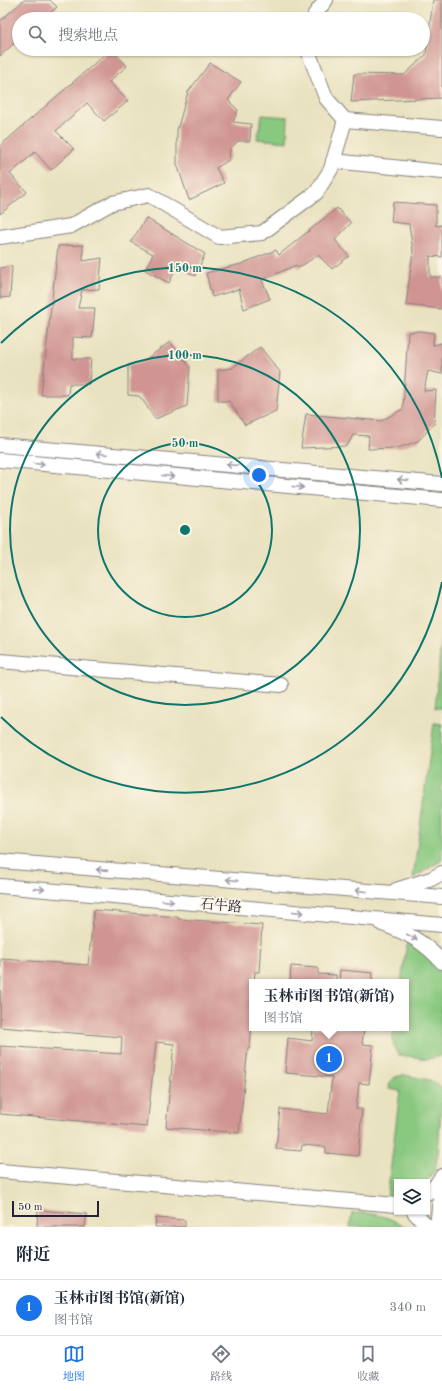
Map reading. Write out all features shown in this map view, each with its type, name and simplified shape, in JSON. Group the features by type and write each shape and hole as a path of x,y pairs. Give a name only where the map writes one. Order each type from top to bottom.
{"street":[{"path":"317,12 326,0"},
{"path":"310,56 326,98 345,120 442,128"},
{"path":"0,237 71,226 112,204 149,195 219,237 262,233 316,193 331,169 345,120"},
{"path":"333,161 442,172"},
{"path":"0,445 439,482"},
{"path":"0,460 442,500"},
{"path":"0,661 281,685"},
{"name":"石牛路","path":"0,861 442,897"},
{"path":"383,893 431,879 442,873"},
{"name":"石牛路","path":"0,886 442,925"},
{"path":"363,918 392,927 416,939 431,950 442,962"},
{"path":"0,1171 394,1205"},
{"path":"430,1190 442,1177"},
{"path":"437,1227 442,1177"},
{"path":"417,1215 428,1227"}],"green space":[{"path":"262,115 288,117 287,142 257,139"},
{"path":"442,630 442,708 435,708"},
{"path":"434,723 442,724 442,860 413,878"},
{"path":"407,943 414,944 432,958 442,975 441,1056 428,1059 399,1055 396,1052 393,1039 394,1031 409,1031 409,979 401,979"},
{"path":"404,1075 429,1080 438,1084 442,1091 438,1152 435,1169 428,1179 394,1179 394,1199 387,1198 400,1091 389,1089 390,1083 395,1077"},
{"path":"352,1213 386,1217 405,1227 350,1227"}],"building":[{"path":"24,0 50,0 57,7 51,12 12,12 12,45 0,56 0,21"},
{"path":"433,0 442,0 442,98 351,102 354,74 404,75 425,56 430,56 430,24"},
{"path":"103,56 118,56 127,66 109,82 128,101 104,121 87,103 56,131 74,149 51,170 35,152 10,174 27,192 0,214 0,146"},
{"path":"210,63 241,82 228,100 238,110 233,122 251,124 250,141 238,141 230,149 229,160 216,168 224,183 189,200 177,164 177,130 188,92"},
{"path":"393,202 436,205 436,226 442,225 442,257 430,256 430,277 442,277 442,309 406,305 413,251 409,224 391,222"},
{"path":"337,208 351,223 335,240 349,256 332,269 318,255 298,268 296,265 262,280 270,299 244,309 239,289 212,297 206,273 241,264 276,250 279,255"},
{"path":"146,218 205,254 195,276 177,266 169,283 145,270 153,254 131,242"},
{"path":"83,245 83,261 102,258 99,289 82,290 78,308 95,308 92,338 73,337 73,359 91,359 89,384 69,384 68,395 41,395 58,246"},
{"path":"12,266 10,297 0,298 0,268"},
{"path":"420,331 434,333 433,345 442,343 442,374 428,371 424,391 436,390 434,424 418,441 398,448 368,449 369,436 353,435 347,446 301,448 306,414 381,421 403,409 408,332"},
{"path":"170,342 190,367 187,406 155,419 139,396 128,395 128,365 142,362"},
{"path":"260,347 280,372 276,411 245,425 229,401 218,401 218,370 232,368"},
{"path":"94,910 178,917 178,919 262,925 259,972 255,972 254,979 249,979 249,1031 251,1031 250,1048 248,1048 239,1133 166,1127 174,1044 156,1042 147,1127 0,1114 0,1046 121,1054 122,1037 0,1027 1,959 88,965"},
{"path":"291,966 318,968 318,974 336,975 336,979 290,979"},
{"path":"340,970 373,973 372,979 339,979"},
{"path":"313,1031 364,1031 362,1044 373,1045 369,1084 359,1083 356,1109 362,1109 358,1156 326,1153 326,1147 302,1145 301,1151 276,1149 280,1109 328,1114 332,1077 285,1073 288,1038 312,1041"},
{"path":"38,1210 87,1214 85,1227 37,1227"},
{"path":"156,1218 185,1220 185,1227 155,1227"}],"place":[{"name":"玉林市图书馆(新馆)","path":"329,1059"}]}
